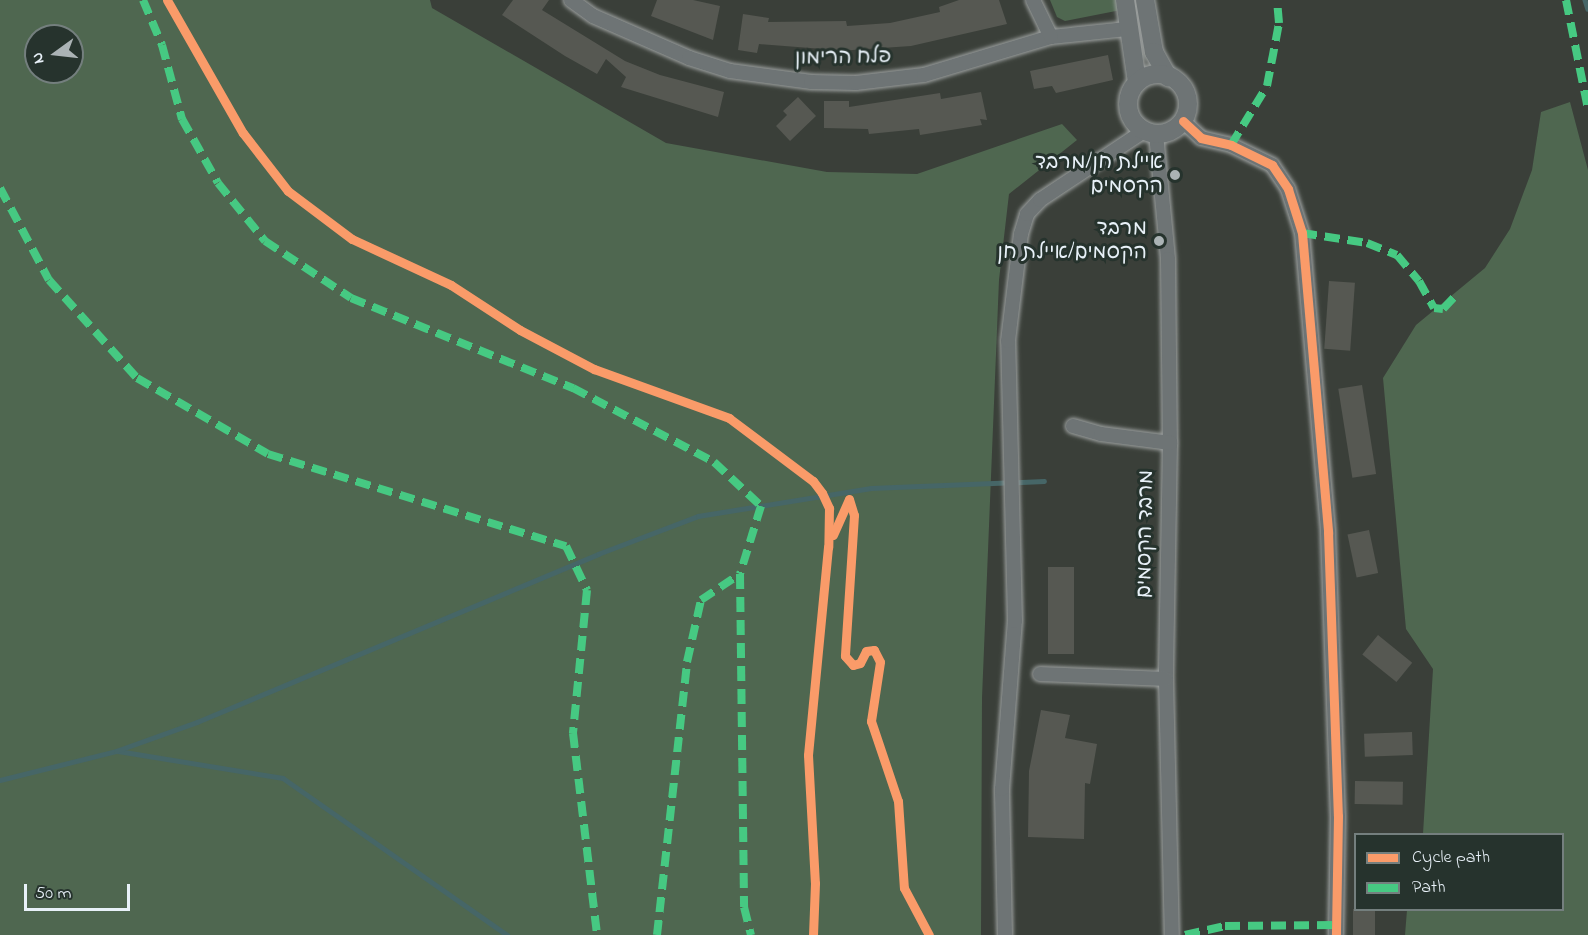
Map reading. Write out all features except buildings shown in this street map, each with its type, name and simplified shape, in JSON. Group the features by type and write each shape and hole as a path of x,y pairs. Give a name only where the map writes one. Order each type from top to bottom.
{"street":[{"name":"פלח הרימון","path":"571,0 593,16 689,58 730,71 801,81 856,83 924,75 1051,37 1127,29"},
{"path":"1033,0 1051,37"},
{"path":"1125,0 1127,29 1137,82 1128,107 1136,124 1150,132 1167,133 1183,121 1188,101 1184,88 1168,77 1157,74 1137,82"},
{"path":"1145,0 1154,52 1168,77"},
{"path":"1183,121 1201,138 1231,145 1272,165 1288,189 1302,233 1328,532 1338,816 1336,935"},
{"path":"1005,935 1002,789 1015,621 1008,341 1021,234 1027,214 1040,200 1150,132"},
{"name":"מרבד הקסמים","path":"1150,132 1168,258 1170,443 1166,679 1172,935"},
{"path":"1073,426 1101,434 1170,443"},
{"path":"1040,674 1166,679"}],"green space":[{"path":"0,0 430,0 432,8 666,143 827,172 917,174 1062,124 1077,140 1009,194 999,280 982,698 981,935 0,935"},
{"path":"1050,0 1120,0 1121,10 1065,21 1057,17"},
{"path":"1570,102 1588,170 1588,935 1405,935 1407,911 1564,911 1564,833 1423,833 1433,669 1406,629 1383,378 1416,325 1485,268 1510,229 1532,170 1541,112"}],"waterway":[{"path":"1585,0 1588,9"},
{"path":"0,780 116,751 197,722 598,554 698,516 871,488 1044,481"},
{"path":"118,751 283,778 507,935"}],"marked path":[{"path":"143,0 162,45 182,119 218,183 265,241 351,298 573,388 714,462 761,506 740,574"},
{"path":"1231,145 1267,86 1279,23 1277,0"},
{"path":"1566,0 1588,109"},
{"path":"0,188 49,280 137,378 268,454 566,546 587,590 573,733 597,935"},
{"path":"1302,233 1367,243 1397,255 1419,281 1434,308 1443,309 1458,293"},
{"path":"657,935 687,662 701,600 740,574 744,907 751,935"},
{"path":"1185,935 1225,926 1337,925"}],"cycle path":[{"path":"167,0 243,133 288,191 352,239 451,285 520,330 594,369 729,418 813,481 822,493 829,508 828,547 808,755 815,883 813,935"},
{"path":"1183,121 1201,138 1231,145 1272,165 1288,189 1302,233 1328,532 1338,816 1336,935"},
{"path":"833,535 849,499 854,515 845,656 853,665 860,663 866,651 874,650 880,662 871,721 898,801 904,888 929,935"}],"place":[{"name":"איילת חן/מרבד הקסמים","path":"1175,175"},
{"name":"מרבד הקסמים/איילת חן","path":"1159,241"}]}
